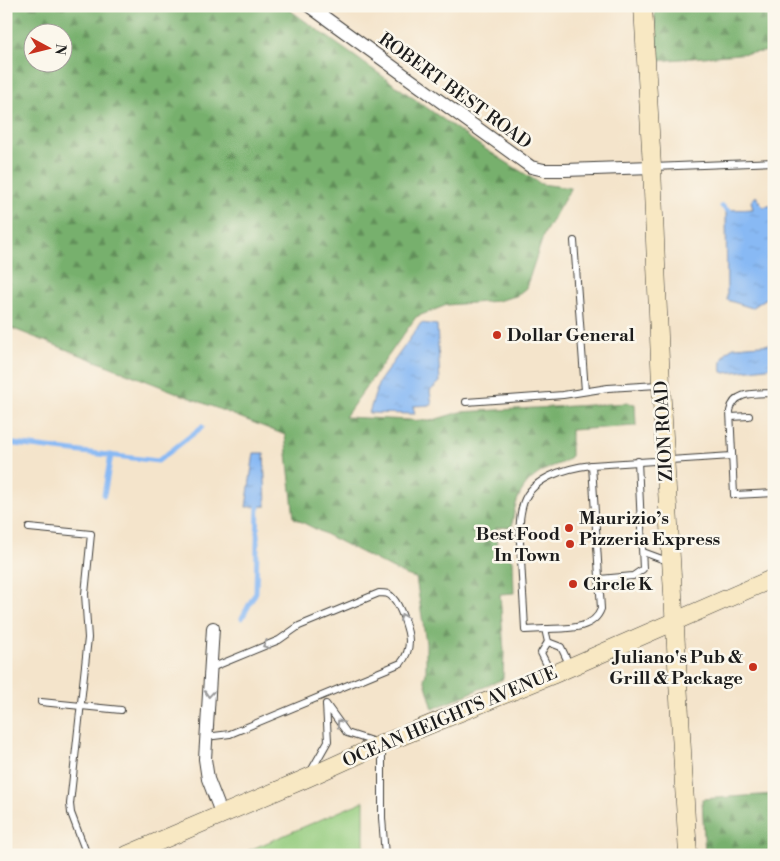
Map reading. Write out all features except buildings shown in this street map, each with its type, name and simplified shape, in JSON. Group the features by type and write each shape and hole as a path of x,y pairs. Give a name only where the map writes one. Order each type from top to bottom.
{"street":[{"name":"ROBERT BEST ROAD","path":"309,6 531,167 544,170 652,167"},
{"name":"ZION ROAD","path":"643,6 652,167 660,384 666,459 688,855"},
{"name":"OCEAN HEIGHTS AVENUE","path":"126,855 382,744 552,675 774,578"},
{"path":"213,628 205,759 208,779 222,814"}],"lane":[{"path":"652,167 774,162"},
{"path":"574,242 585,392"},
{"path":"466,402 563,395 660,384"},
{"path":"774,393 739,396 733,402 730,417 734,495 774,493"},
{"path":"730,417 749,416"},
{"path":"592,465 600,580 601,609 599,614 593,621 572,628 525,630 520,524 522,506 526,496 543,480 575,467 592,465 666,459 732,456"},
{"path":"600,580 633,576 639,574 643,569 638,461"},
{"path":"29,528 91,534 85,594 88,638 70,804 87,855"},
{"path":"643,552 671,563"},
{"path":"206,736 230,734 401,663 406,657 408,648 408,630 394,599 387,593 379,593 299,626 279,640 211,668"},
{"path":"545,629 548,642 541,653 552,675"},
{"path":"548,642 561,647 570,667"},
{"path":"322,695 326,704 347,733 382,744 382,818 385,855"},
{"path":"41,702 121,710"},
{"path":"307,778 328,741 326,704"}],"green space":[{"path":"6,6 284,6 482,147 541,184 571,188 544,234 526,288 516,296 497,301 447,305 416,317 345,417 430,421 460,412 635,404 636,426 571,430 571,456 531,479 517,500 512,527 496,528 497,550 513,560 514,593 500,594 504,652 503,679 433,709 424,678 426,674 426,643 416,578 405,575 294,518 285,435 6,326"},
{"path":"654,6 774,6 774,51 657,61"},
{"path":"774,794 774,855 705,855 702,799"},
{"path":"364,801 364,855 238,855"}],"water":[{"path":"756,196 763,207 774,205 774,293 752,308 727,300 726,210 753,209 751,201"},
{"path":"421,323 437,325 440,382 430,391 432,405 413,406 415,414 369,413 379,382"},
{"path":"774,344 774,367 722,372 724,357 734,347"},
{"path":"254,453 264,453 266,506 246,507"}],"waterway":[{"path":"722,206 732,214"},
{"path":"6,443 158,461 202,427"},
{"path":"104,495 111,455"},
{"path":"242,618 256,592 258,500"}],"place":[{"name":"Dollar General","path":"497,335"},
{"name":"Maurizio’s Pizzeria Express","path":"569,528"},
{"name":"Best Food In Town","path":"570,544"},
{"name":"Circle K","path":"573,584"},
{"name":"Juliano's Pub & Grill & Package","path":"753,667"}]}
